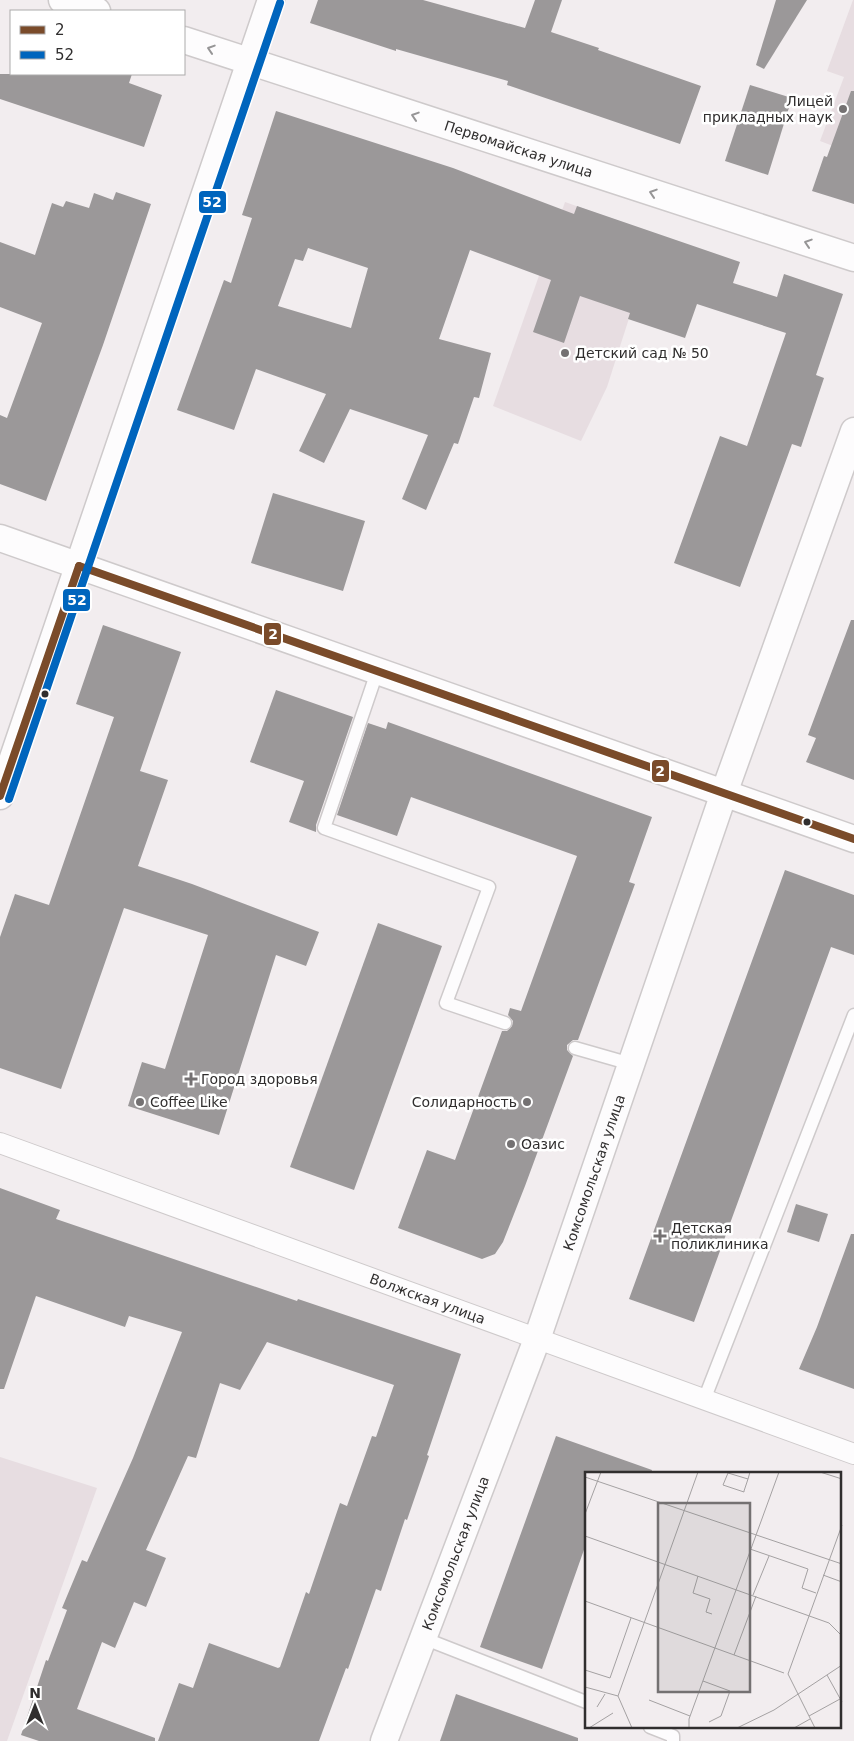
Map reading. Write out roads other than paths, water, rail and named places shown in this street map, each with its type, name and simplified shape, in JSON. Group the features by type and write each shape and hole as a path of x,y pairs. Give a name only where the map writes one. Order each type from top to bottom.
{"street":[{"path":"62,0 94,10"},
{"path":"0,796 271,0"},
{"name":"Первомайская улица","path":"185,40 854,258"},
{"name":"Комсомольская улица","path":"384,1741 537,1339 724,793 854,431"},
{"path":"0,538 854,839"},
{"name":"Волжская улица","path":"0,1143 854,1454"}],"lane":[{"path":"377,672 324,828 489,887 446,1003 505,1023"},
{"path":"704,1400 854,1015"},
{"path":"576,1048 631,1064"},
{"path":"423,1638 585,1702"},
{"path":"652,1728 672,1736 673,1741"}],"place":[{"name":"Лицей прикладных наук","path":"843,109"},
{"name":"Детский сад № 50","path":"565,353"},
{"name":"Город здоровья","path":"191,1079"},
{"name":"Coffee Like","path":"140,1102"},
{"name":"Солидарность","path":"527,1102"},
{"name":"Оазис","path":"511,1144"},
{"name":"Детская поликлиника","path":"660,1236"}]}
